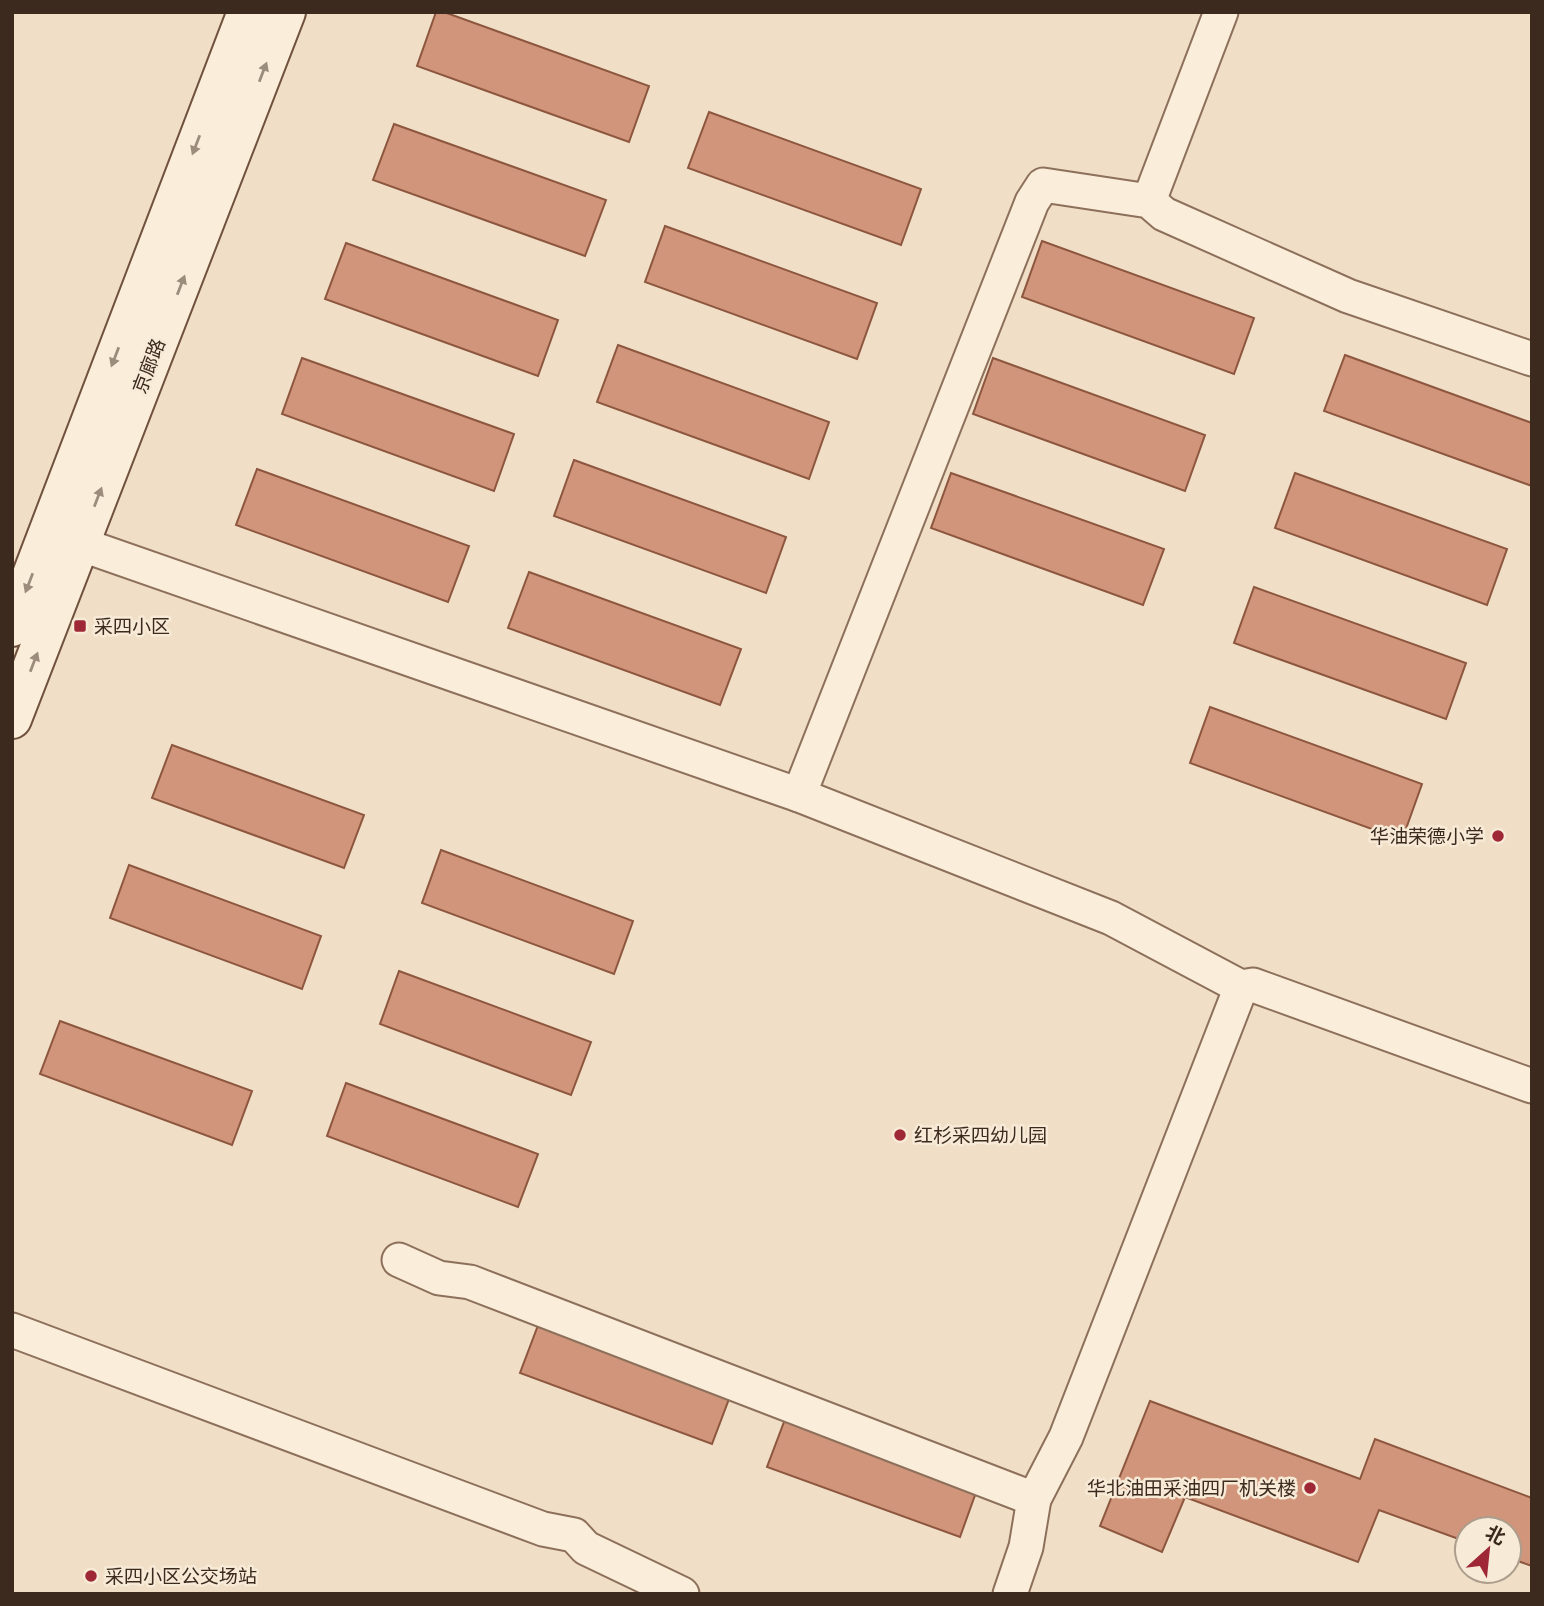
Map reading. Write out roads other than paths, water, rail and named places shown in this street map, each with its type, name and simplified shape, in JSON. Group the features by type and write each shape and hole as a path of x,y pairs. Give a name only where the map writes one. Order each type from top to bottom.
{"street":[{"name":"京廊路","path":"12,719 64,538 247,12"},
{"name":"京廊路","path":"12,627 64,538 286,12"},
{"path":"1149,201 1221,12"},
{"path":"799,795 1032,202 1043,185 1149,201 1164,214 1348,296 1532,359"},
{"path":"64,538 799,795 1111,918 1241,987 1253,985 1532,1086"},
{"path":"1010,1594 1027,1547 1034,1499 1066,1437 1241,987"},
{"path":"399,1260 439,1278 470,1282 1034,1499"},
{"path":"12,1330 543,1529 574,1535 586,1548 682,1594"}],"place":[{"name":"采四小区","path":"80,626"},
{"name":"华油荣德小学","path":"1498,836"},
{"name":"红杉采四幼儿园","path":"900,1135"},
{"name":"华北油田采油四厂机关楼","path":"1310,1488"},
{"name":"采四小区公交场站","path":"91,1576"}]}
